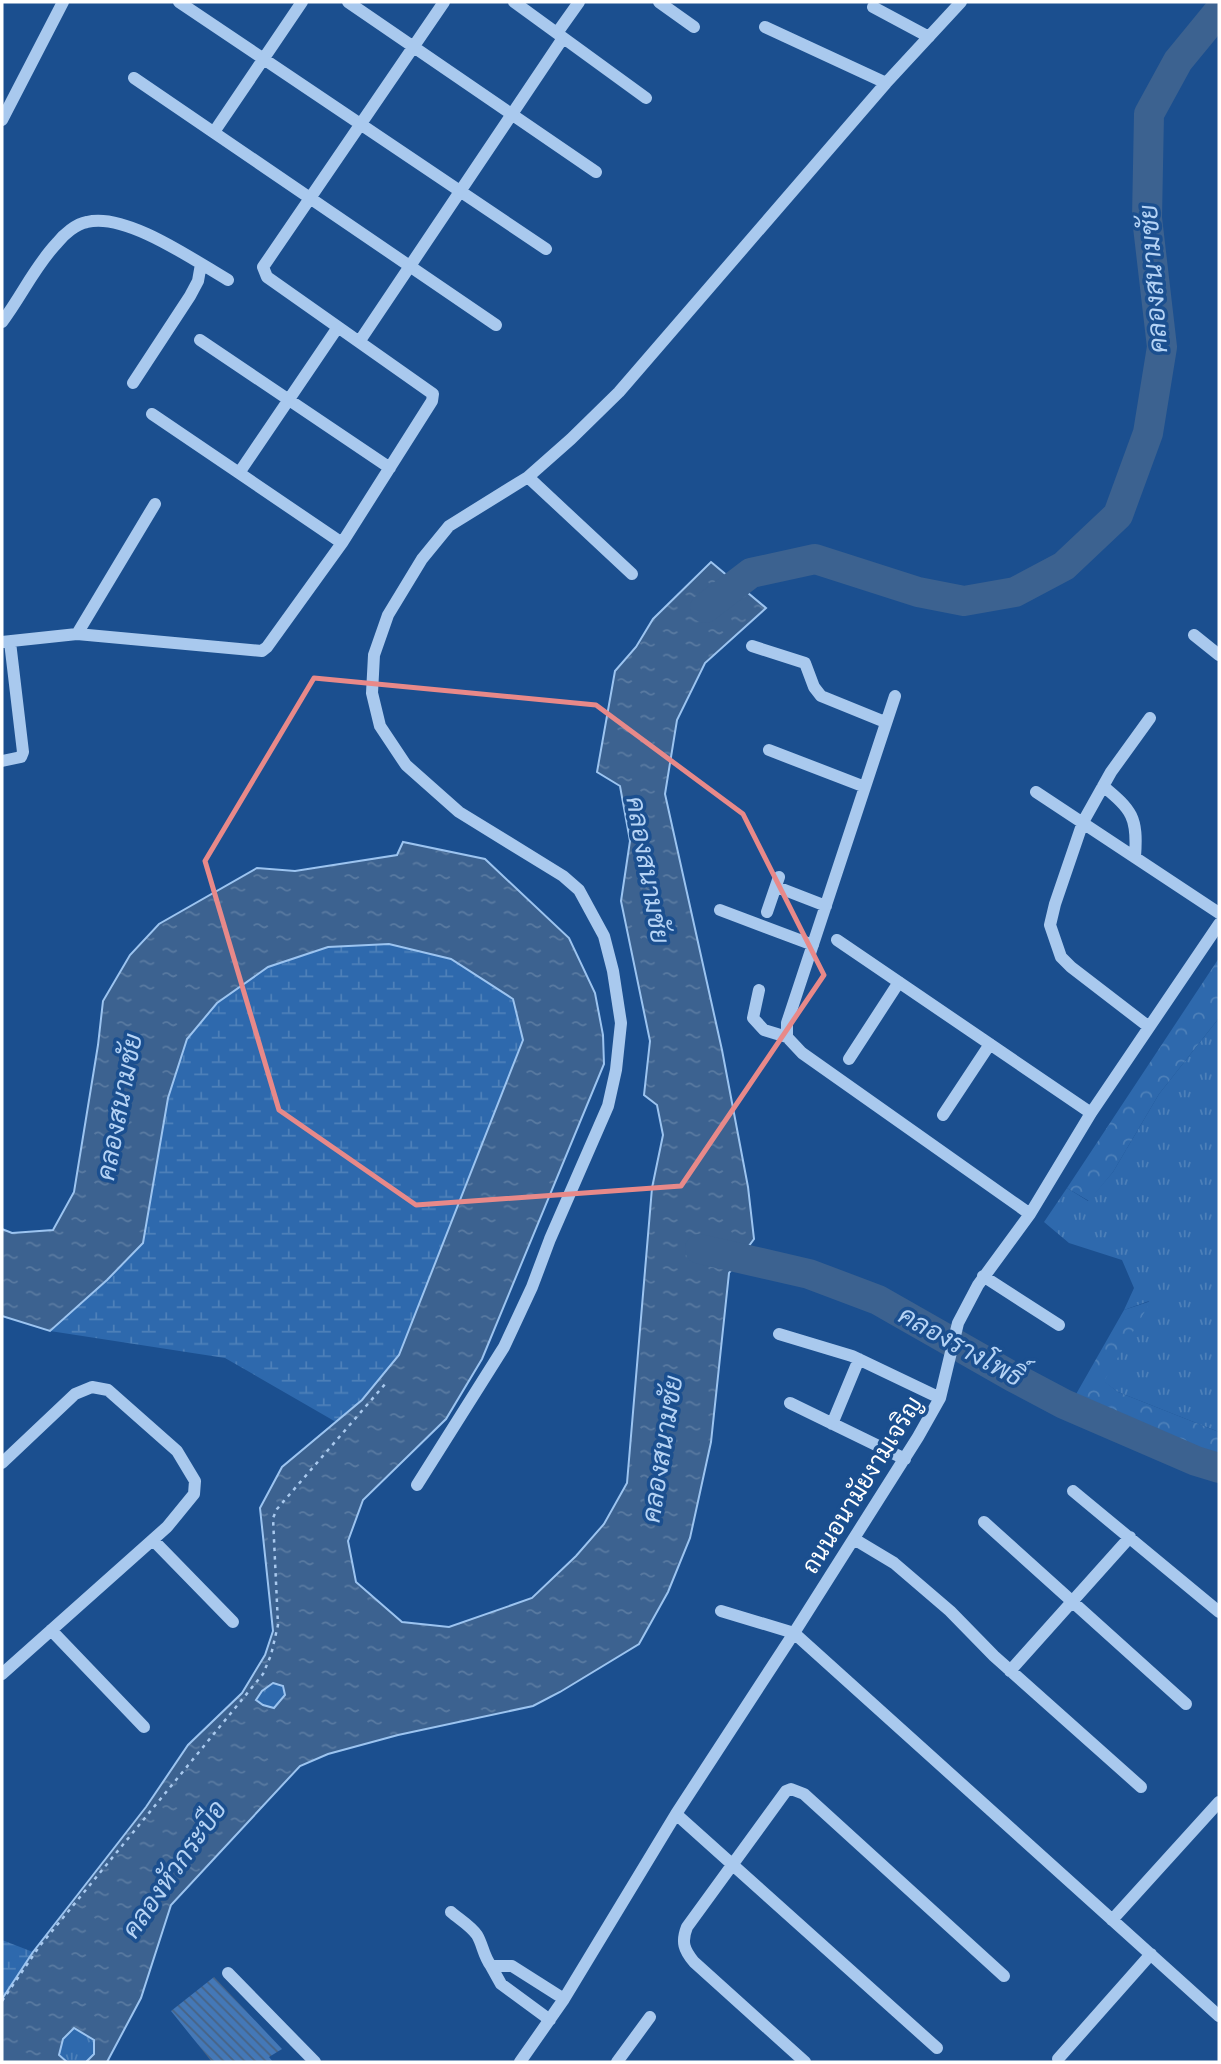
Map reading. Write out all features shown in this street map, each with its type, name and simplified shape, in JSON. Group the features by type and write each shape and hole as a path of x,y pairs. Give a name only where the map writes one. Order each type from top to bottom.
{"street":[{"path":"2,121 63,2"},
{"path":"179,2 546,249"},
{"path":"214,132 302,2"},
{"path":"348,2 596,172"},
{"path":"2,761 21,757 23,752 6,642 77,634 264,650 342,543 432,401 433,394 267,277 263,269 444,2"},
{"path":"514,2 646,97"},
{"path":"359,342 511,113 579,2"},
{"path":"659,2 694,27"},
{"path":"416,1485 511,1334 608,1105 617,1070 621,1023 613,971 604,936 579,890 563,876 460,812 406,765 380,726 372,693 374,655 388,615 422,559 449,526 528,477 619,391 886,83 961,2"},
{"path":"873,7 929,37"},
{"path":"765,27 886,83"},
{"path":"134,78 496,325"},
{"path":"2,322 57,243 79,224 89,221 112,222 152,236 229,280"},
{"path":"133,383 190,296 198,281 201,264"},
{"path":"239,473 338,327"},
{"path":"200,340 390,468"},
{"path":"152,414 342,543"},
{"path":"528,477 632,574"},
{"path":"77,634 155,503"},
{"path":"1194,635 1219,655"},
{"path":"752,646 805,663 814,687 821,696 885,722"},
{"path":"787,1037 787,1023 895,696"},
{"path":"1149,1027 1061,957 1050,925 1083,822 1103,786 1150,718"},
{"path":"769,750 865,786"},
{"path":"1103,786 1130,810 1135,825 1135,857"},
{"path":"1036,792 1219,913"},
{"path":"767,912 778,882 826,906"},
{"path":"720,910 813,945"},
{"name":"ถนนอนามัยงามเจริญ","path":"520,2062 564,1999 676,1814 905,1459 940,1398 958,1323 983,1276 1030,1214 1091,1113 1219,924"},
{"path":"837,940 1091,1113"},
{"path":"849,1059 899,982"},
{"path":"759,990 753,1018 764,1030 787,1037 802,1053 1030,1214"},
{"path":"943,1115 990,1044"},
{"path":"983,1276 1059,1325"},
{"path":"779,1334 859,1359 940,1398"},
{"path":"832,1424 859,1359"},
{"path":"2,1463 75,1394 92,1387 108,1390 177,1451 195,1480 194,1494 167,1527 2,1674"},
{"path":"790,1403 905,1459"},
{"path":"1073,1491 1219,1612"},
{"path":"984,1522 1186,1704"},
{"path":"1010,1671 1130,1537"},
{"path":"855,1538 894,1563 950,1611 1010,1671 1141,1787"},
{"path":"153,1540 233,1622"},
{"path":"721,1611 794,1633 1219,2015"},
{"path":"51,1630 144,1727"},
{"path":"806,2062 694,1962 683,1945 687,1927 786,1791 799,1791 1004,1976"},
{"path":"1112,1920 1219,1802"},
{"path":"676,1814 937,2048"},
{"path":"450,1912 475,1933 481,1944 482,1954 501,1984 550,2020"},
{"path":"1058,2059 1151,1954"},
{"path":"491,1966 512,1966 564,1999"},
{"path":"228,1973 315,2062"},
{"path":"617,2062 650,2017"}],"path":[{"path":"2,2001 39,1947 263,1674 278,1625 273,1518 277,1508 386,1383"}],"highlighted area":[{"path":"314,678 596,705 743,814 824,975 681,1186 416,1205 279,1110 205,861"}],"green space":[{"path":"389,944 451,959 513,999 523,1040 399,1355 362,1400 336,1422 225,1358 50,1331 107,1281 187,1039 217,1003 268,967 328,947"},
{"path":"1219,958 1219,1018 1159,1094 1113,1172 1089,1201 1067,1188"},
{"path":"1219,1018 1219,1432 1118,1392 1103,1381 1149,1301 1124,1310 1134,1288 1122,1260 1069,1243 1044,1222 1067,1188 1088,1201 1113,1172 1159,1094"},
{"path":"1151,1301 1104,1381 1118,1392 1219,1432 1219,1462 1091,1408 1075,1396 1124,1310"},
{"path":"274,1683 283,1686 285,1695 274,1708 256,1700 262,1691"},
{"path":"2,1940 33,1952 2,1999"},
{"path":"74,2028 94,2040 94,2054 86,2062 67,2062 59,2056 63,2039"}],"water":[{"name":"คลองหัวกระบือ","path":"711,562 766,608 705,663 677,720 665,794 722,1050 748,1187 754,1239 729,1273 711,1442 690,1538 668,1592 639,1644 533,1706 398,1735 328,1754 300,1766 171,1905 141,1998 107,2062 86,2062 94,2054 94,2040 74,2028 63,2039 59,2055 67,2062 2,2062 2,1999 33,1952 146,1807 188,1745 242,1693 265,1655 273,1631 260,1508 282,1467 362,1400 399,1355 523,1040 513,999 451,959 389,944 328,947 268,967 217,1003 187,1039 168,1098 143,1243 107,1280 50,1331 2,1316 2,1229 12,1233 53,1230 74,1192 103,1001 130,955 159,924 257,868 295,871 397,855 403,842 485,859 569,938 595,993 603,1035 604,1064 482,1359 446,1419 363,1500 348,1541 356,1582 402,1622 449,1627 532,1598 576,1556 604,1524 627,1483 652,1188 663,1135 657,1105 644,1095 650,1041 621,901 630,841 620,786 597,772 615,671 636,647 653,619","holes":["273,1683 283,1686 285,1695 274,1708 256,1700 262,1691"]}],"building":[{"path":"214,1977 282,2049 269,2057 273,2062 212,2062 171,2011"}],"waterway":[{"name":"คลองสนามชัย","path":"705,608 751,573 815,559 918,592 964,601 1015,592 1064,566 1118,515 1148,433 1162,347 1147,218 1149,114 1178,61 1219,11"},
{"name":"คลองรางโพธิ์","path":"700,1249 809,1274 878,1300 1064,1404 1196,1461 1219,1468"}]}
